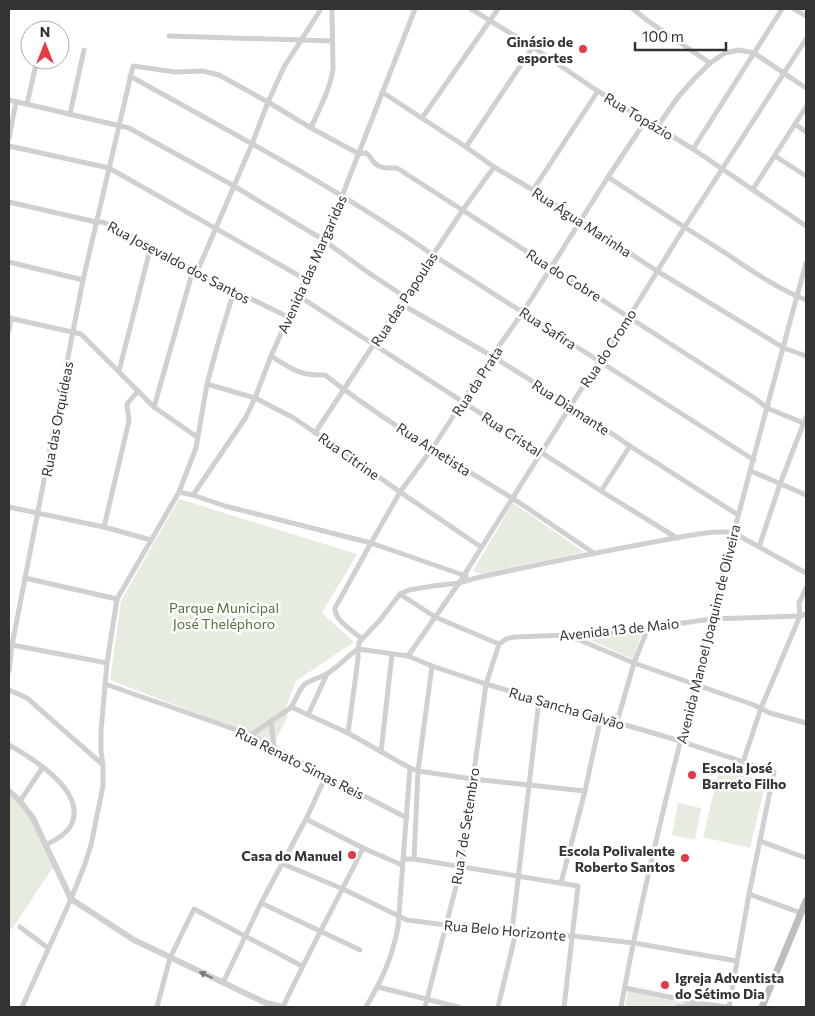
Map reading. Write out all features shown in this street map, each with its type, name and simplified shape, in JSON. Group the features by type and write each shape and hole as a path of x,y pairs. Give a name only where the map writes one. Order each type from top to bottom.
{"main road":[{"path":"762,1007 804,912 806,901"}],"street":[{"path":"154,407 195,271 216,229 284,67 321,9"},
{"path":"311,128 332,78 332,9"},
{"name":"Avenida das Margaridas","path":"193,495 246,417 255,398 297,295 342,196 415,9"},
{"name":"Rua Topázio","path":"471,9 533,47 598,91 693,149 806,226"},
{"path":"422,118 498,9"},
{"path":"633,9 710,63"},
{"path":"693,149 782,9"},
{"path":"794,9 806,16"},
{"path":"169,36 332,41"},
{"name":"Rua do Cromo","path":"408,656 459,583 570,405 629,317 657,270 806,40"},
{"path":"466,147 533,47"},
{"path":"70,114 84,50"},
{"path":"657,127 678,97 694,79 710,63 725,53 739,50 754,53 806,88"},
{"name":"Rua do Cobre","path":"133,66 175,72 210,72 219,75 359,154 366,153 377,165 384,168 397,168 756,399 767,408 805,424"},
{"name":"Rua das Orquídeas","path":"9,670 12,645 83,280 133,66"},
{"path":"27,104 35,70"},
{"name":"Rua Safira","path":"130,76 252,144 396,229 433,255 754,460"},
{"path":"533,190 598,91"},
{"name":"Rua Água Marinha","path":"382,92 494,167 657,270 784,348 806,356"},
{"path":"9,100 129,128 234,186 322,239 406,297"},
{"path":"9,138 16,102"},
{"path":"753,190 806,107"},
{"name":"Rua da Prata","path":"362,639 337,618 334,612 335,608 400,492 432,449 523,312 646,120"},
{"path":"795,124 806,132"},
{"path":"9,146 109,168 305,279"},
{"path":"775,156 806,176"},
{"name":"Rua das Papoulas","path":"315,433 462,211 494,167"},
{"path":"608,177 757,274 806,300"},
{"name":"Rua Josevaldo dos Santos","path":"9,202 103,222 195,271 288,317"},
{"path":"119,371 151,246"},
{"path":"9,262 83,280"},
{"name":"Avenida Manoel Joaquim de Oliveira","path":"621,1007 680,741 738,515 806,263"},
{"path":"22,1007 71,899 91,845 103,786 104,765 101,751 101,731 107,663 118,599 179,492 196,448 207,384 234,291"},
{"name":"Rua Cristal","path":"297,295 600,491 678,538"},
{"name":"Rua Diamante","path":"401,304 492,356 738,515"},
{"path":"9,330 10,318 81,334 154,407 197,437"},
{"name":"Rua Ametista","path":"271,356 296,372 325,375 432,449 594,553"},
{"name":"Rua Citrine","path":"207,384 255,398 292,417 481,547"},
{"path":"104,527 129,421 127,404 138,391"},
{"path":"759,547 780,484 805,424 806,416"},
{"path":"600,491 630,446"},
{"path":"751,471 806,495"},
{"path":"179,492 225,506 371,543 463,576 476,578"},
{"path":"9,506 104,527 151,540"},
{"path":"348,733 359,643 400,594 409,590 459,583 594,553 724,531 734,533 806,573"},
{"path":"25,578 118,599"},
{"path":"743,762 761,708 800,616 799,603 806,588"},
{"path":"400,594 435,617 499,644"},
{"name":"Avenida 13 de Maio","path":"499,644 506,639 514,637 568,636 711,619 800,616 806,614"},
{"path":"617,722 634,663 648,628"},
{"path":"568,636 634,663 695,683 770,713 806,724"},
{"name":"Rua 7 de Setembro","path":"425,1007 461,867 486,684 499,644"},
{"path":"12,645 107,663"},
{"path":"251,736 291,707 304,685 327,674 358,649"},
{"name":"Rua Sancha Galvão","path":"358,649 408,656 486,684 680,741 774,772 760,841"},
{"path":"381,752 392,654"},
{"path":"414,859 418,771 432,666"},
{"path":"308,715 327,674"},
{"name":"Rua Renato Simas Reis","path":"105,684 251,736 407,818"},
{"path":"9,690 27,698 104,765"},
{"path":"498,1007 514,931 540,700"},
{"path":"291,707 348,733 418,771 585,791"},
{"path":"561,883 585,791 601,717"},
{"path":"271,721 274,747"},
{"path":"9,744 42,766 66,790 72,800 74,806 73,818 69,828 46,846"},
{"path":"20,801 42,766"},
{"path":"366,1007 378,987 394,949 399,916 410,768"},
{"path":"223,983 326,776"},
{"path":"9,791 20,801 33,818 71,899 134,940 266,1005 283,1007 363,848"},
{"path":"306,819 363,848 402,865"},
{"path":"625,988 704,1004 730,1007 760,841 806,858"},
{"path":"403,859 414,859 578,886 564,1007"},
{"name":"Rua Belo Horizonte","path":"283,864 343,889 407,920 446,926 634,943 737,961"},
{"path":"749,894 804,912"},
{"path":"261,904 360,950"},
{"path":"156,1007 170,958 194,909 302,966"},
{"path":"20,927 48,948"},
{"path":"378,987 458,1007"},
{"path":"677,1007 704,1004"}],"green space":[{"name":"Parque Municipal José Theléphoro","path":"179,499 357,554 322,613 354,642 296,681 284,712 288,716 274,743 110,680 121,601"},
{"path":"513,503 584,552 480,574 473,571"},
{"path":"643,630 633,659 590,640 590,636"},
{"path":"719,770 766,781 750,848 703,837"},
{"path":"9,793 31,817 53,867 12,929 9,929"},
{"path":"678,803 701,808 695,840 672,835"},
{"path":"628,991 688,1004 658,1007 625,1007"}],"place":[{"name":"Ginásio de esportes","path":"583,49"},
{"name":"Escola José Barreto Filho","path":"692,775"},
{"name":"Casa do Manuel","path":"352,855"},
{"name":"Escola Polivalente Roberto Santos","path":"685,858"},
{"name":"Igreja Adventista do Sétimo Dia","path":"665,985"}]}
